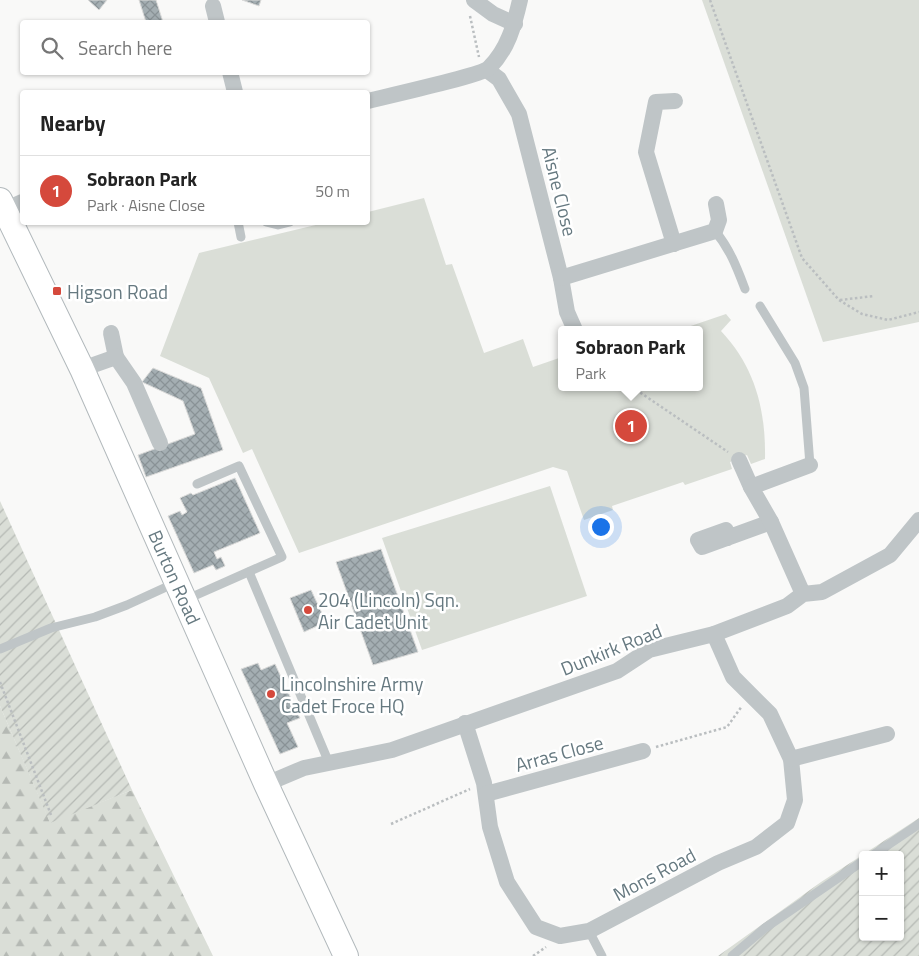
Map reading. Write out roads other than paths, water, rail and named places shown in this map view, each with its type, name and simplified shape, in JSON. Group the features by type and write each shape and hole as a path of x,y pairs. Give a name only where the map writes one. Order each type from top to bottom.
{"main road":[{"name":"Burton Road","path":"9,204 266,784 346,956"}],"street":[{"path":"370,100 485,71 507,46 515,24 520,0"},
{"path":"211,2 216,20"},
{"path":"471,4 515,24"},
{"name":"Aisne Close","path":"485,71 499,79 519,114 561,278 567,312 573,326"},
{"path":"231,75 234,90"},
{"path":"674,244 646,152 656,102 675,101"},
{"path":"561,278 715,231 718,220 716,204"},
{"path":"111,333 116,357 134,383 160,443"},
{"path":"82,369 116,357"},
{"path":"739,460 771,522 803,594"},
{"path":"751,486 810,465"},
{"name":"Dunkirk Road","path":"266,784 304,768 392,750 617,671 649,650 714,634 787,606 803,594 822,592 890,555 919,520"},
{"path":"728,538 771,522"},
{"name":"Mons Road","path":"465,723 485,788 490,827 507,882 536,927 560,936 589,931 718,863 756,847 787,823 796,800 791,759 770,714 749,696 733,677 714,634"},
{"path":"791,759 887,734"},
{"name":"Arras Close","path":"485,788 643,751"}],"lane":[{"path":"239,225 241,237"},
{"path":"715,231 726,244 734,259 745,289"},
{"path":"760,306 796,363 804,388 810,465"},
{"path":"0,649 51,628 249,572 282,557 239,466 197,484"},
{"path":"249,572 328,763"},
{"path":"879,851 919,824"},
{"path":"732,956 766,928 859,864"},
{"path":"589,931 602,956"}],"place":[{"name":"Higson Road","path":"57,291"},
{"name":"Sobraon Park","path":"631,426"},
{"name":"204 (Lincoln) Sqn. Air Cadet Unit","path":"308,610"},
{"name":"Lincolnshire Army Cadet Froce HQ","path":"271,694"}]}
